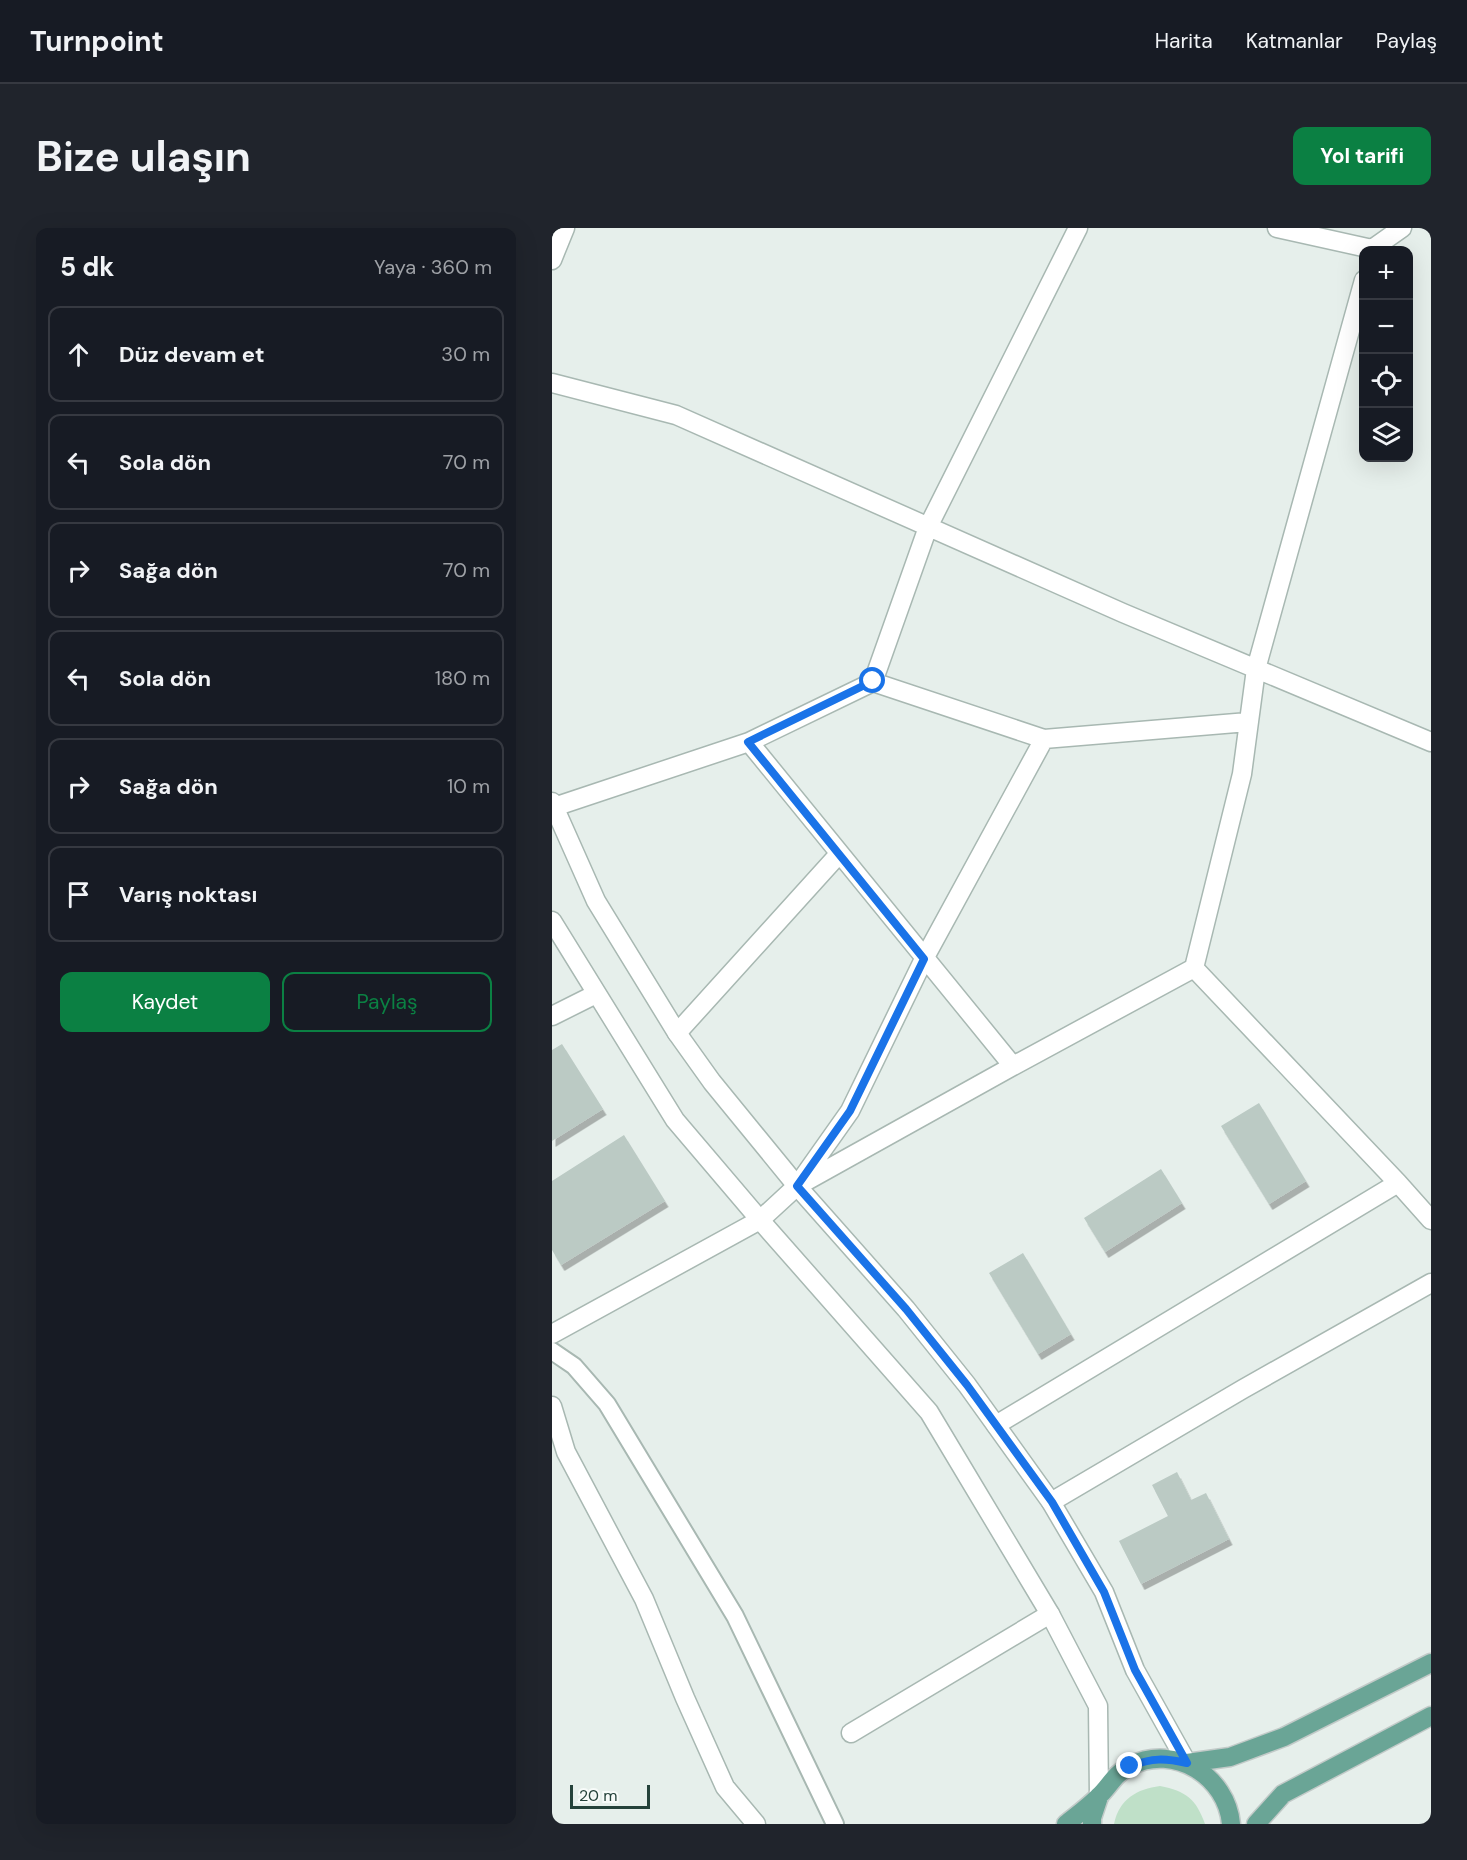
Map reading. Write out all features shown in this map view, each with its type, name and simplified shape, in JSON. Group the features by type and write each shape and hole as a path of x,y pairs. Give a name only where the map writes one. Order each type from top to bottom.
{"main road":[{"path":"1187,1763 1230,1757 1284,1737 1431,1663"},
{"path":"1256,1824 1283,1794 1431,1716"},
{"path":"1066,1824 1099,1797 1112,1779 1130,1766 1149,1759 1168,1758 1187,1763 1206,1774 1221,1791 1230,1812 1231,1824"},
{"path":"1092,1824 1099,1797"}],"street":[{"path":"552,260 565,228"},
{"path":"1078,228 928,526 873,681 748,742 553,805 596,901 677,1033 712,1082 797,1186 906,1309 967,1385 1052,1502 1104,1592 1135,1670 1187,1763"},
{"path":"1277,228 1359,247"},
{"path":"1377,246 1402,228"},
{"path":"797,1186 1194,969 1242,774 1256,669 1359,298"},
{"path":"552,383 676,415 1123,613 1431,742"},
{"path":"873,681 1044,740 1248,722"},
{"path":"552,1334 760,1220 797,1186 850,1111 924,959 1044,740"},
{"path":"748,742 1013,1066"},
{"path":"677,1033 838,854"},
{"path":"552,921 675,1120 928,1412 1050,1614 1098,1706 1099,1797"},
{"path":"1194,969 1431,1220"},
{"path":"552,1016 596,994"},
{"path":"996,1425 1398,1183"},
{"path":"1052,1502 1233,1395 1431,1283"},
{"path":"552,1406 566,1452 644,1599 724,1787 756,1824"},
{"path":"851,1732 1050,1614"}],"lane":[{"path":"552,1351 574,1366 607,1404 729,1606 835,1824"}],"green space":[{"path":"1160,1786 1177,1791 1194,1802 1205,1824 1114,1824 1120,1808 1130,1797"}],"building":[{"path":"562,1044 603,1109 552,1141 552,1050"},
{"path":"1259,1103 1306,1181 1269,1204 1221,1126"},
{"path":"624,1135 665,1201 561,1265 552,1250 552,1181"},
{"path":"1161,1169 1182,1203 1105,1252 1084,1218"},
{"path":"1023,1253 1071,1334 1038,1354 989,1273"},
{"path":"1177,1472 1191,1500 1206,1493 1229,1539 1141,1584 1119,1541 1168,1516 1152,1485"}],"route":[{"path":"873,681 748,742 924,959 850,1111 797,1186 906,1309 967,1385 1052,1502 1104,1592 1135,1670 1187,1763 1168,1758 1149,1759 1130,1766"}]}
